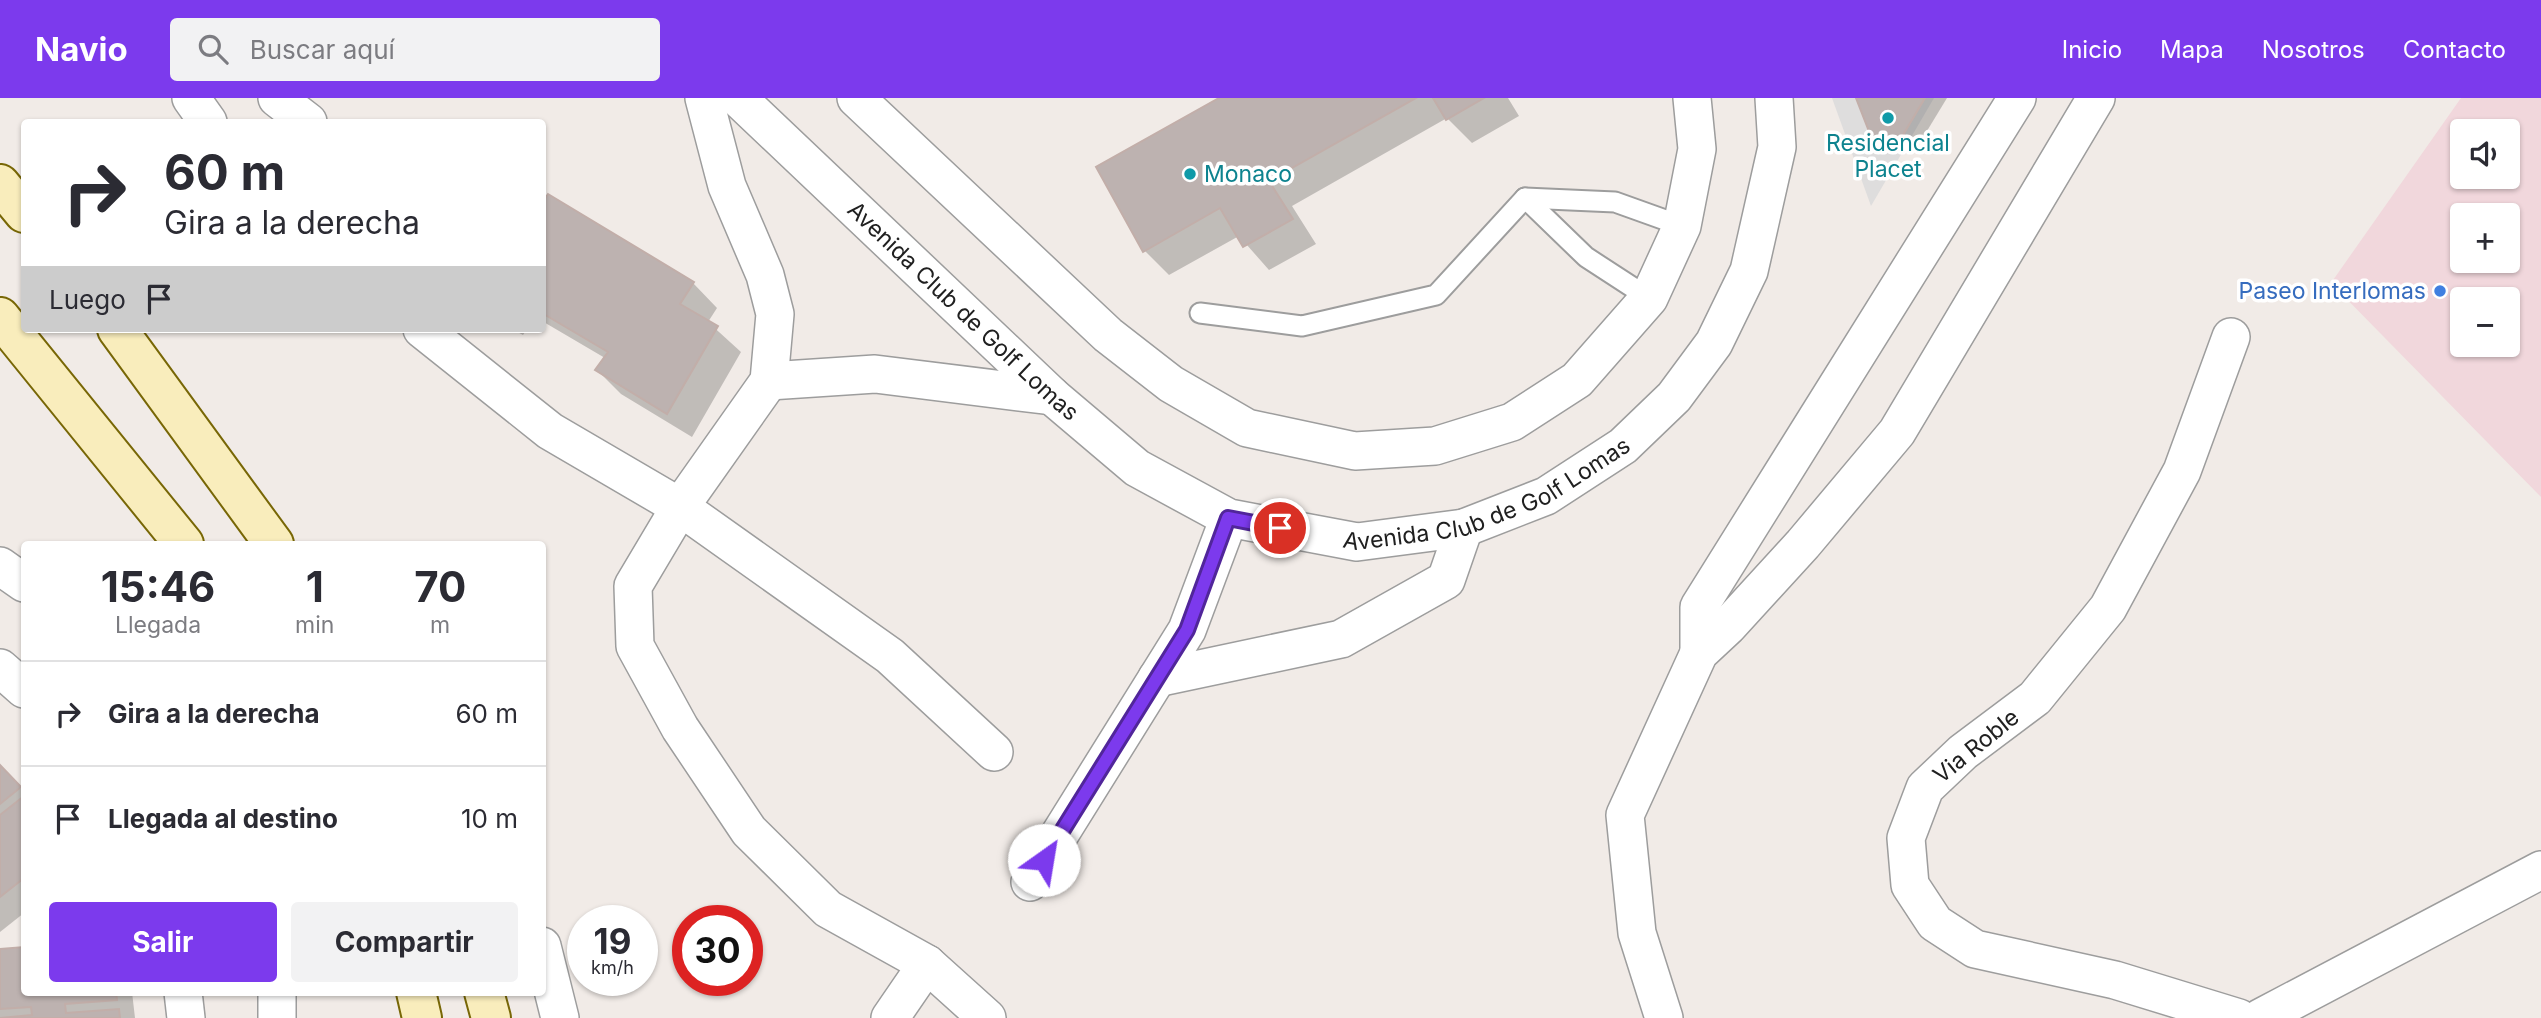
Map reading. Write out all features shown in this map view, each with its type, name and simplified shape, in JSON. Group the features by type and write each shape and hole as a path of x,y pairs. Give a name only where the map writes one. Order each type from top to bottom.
{"main road":[{"path":"0,184 21,209"},
{"path":"0,317 182,541"},
{"path":"120,333 272,541"},
{"path":"417,996 422,1018"},
{"path":"485,996 491,1018"}],"street":[{"path":"191,98 206,119"},
{"path":"277,98 303,119"},
{"path":"704,98 727,186 765,275 775,314 769,381 680,507 633,586 635,646 680,728 749,831 828,909 927,964 987,1018"},
{"name":"Avenida Club de Golf Lomas","path":"738,98 1052,396 1137,468 1228,518 1356,542 1464,528 1546,496 1623,446 1674,397 1714,343 1749,271 1777,147 1774,98"},
{"path":"856,98 1108,335 1171,384 1247,428 1355,451 1435,446 1512,422 1577,380 1649,298 1682,226 1697,149 1692,98"},
{"path":"1699,653 1699,607 2017,98"},
{"path":"1664,1018 1637,933 1625,815 1699,653 1728,626 1803,544 1897,432 2096,98"},
{"path":"427,333 550,430 680,507 890,656 994,752"},
{"name":"Via Roble","path":"2231,337 2182,471 2108,608 2035,698 1963,752 1925,788 1906,838 1910,885 1935,923 1975,948 2115,980 2239,1018"},
{"path":"769,381 875,374 1052,396"},
{"path":"1030,882 1187,630 1228,518"},
{"path":"1157,678 1341,639 1446,580 1464,528"},
{"path":"0,566 21,581"},
{"path":"0,667 21,686"},
{"path":"2260,1018 2541,870"},
{"path":"546,962 560,1018"},
{"path":"890,1018 927,964"},
{"path":"184,996 187,1018"},
{"path":"277,996 277,1018"}],"lane":[{"path":"1525,198 1586,257 1649,298"},
{"path":"1525,198 1615,202 1682,226"},
{"path":"1200,313 1302,326 1436,295 1525,198"}],"shaded area":[{"name":"Residencial Placet","path":"1832,98 1934,98 1871,206"},
{"name":"Paseo Interlomas","path":"2461,98 2541,98 2541,497 2331,283"}],"building":[{"name":"Monaco","path":"1219,98 1416,98 1269,181 1293,219 1243,247 1220,208 1143,252 1096,167"},
{"path":"1433,98 1484,98 1446,120"},
{"name":"Residencial Placet","path":"1856,98 1925,98 1900,140 1872,139"},
{"path":"548,194 694,282 680,304 718,326 667,414 595,370 608,352 546,315"},
{"path":"0,765 21,787 0,804"},
{"path":"21,798 21,880 0,897 0,815"},
{"path":"21,947 21,996 116,996 117,1000 65,1004 66,1013 119,1009 120,1018 0,1018 32,1015 31,1007 0,1009 0,949"}],"place":[{"name":"Residencial Placet","path":"1888,118"},
{"name":"Monaco","path":"1190,174"},
{"name":"Paseo Interlomas","path":"2440,291"}],"route":[{"path":"1044,860 1187,630 1228,518 1280,528"}]}
